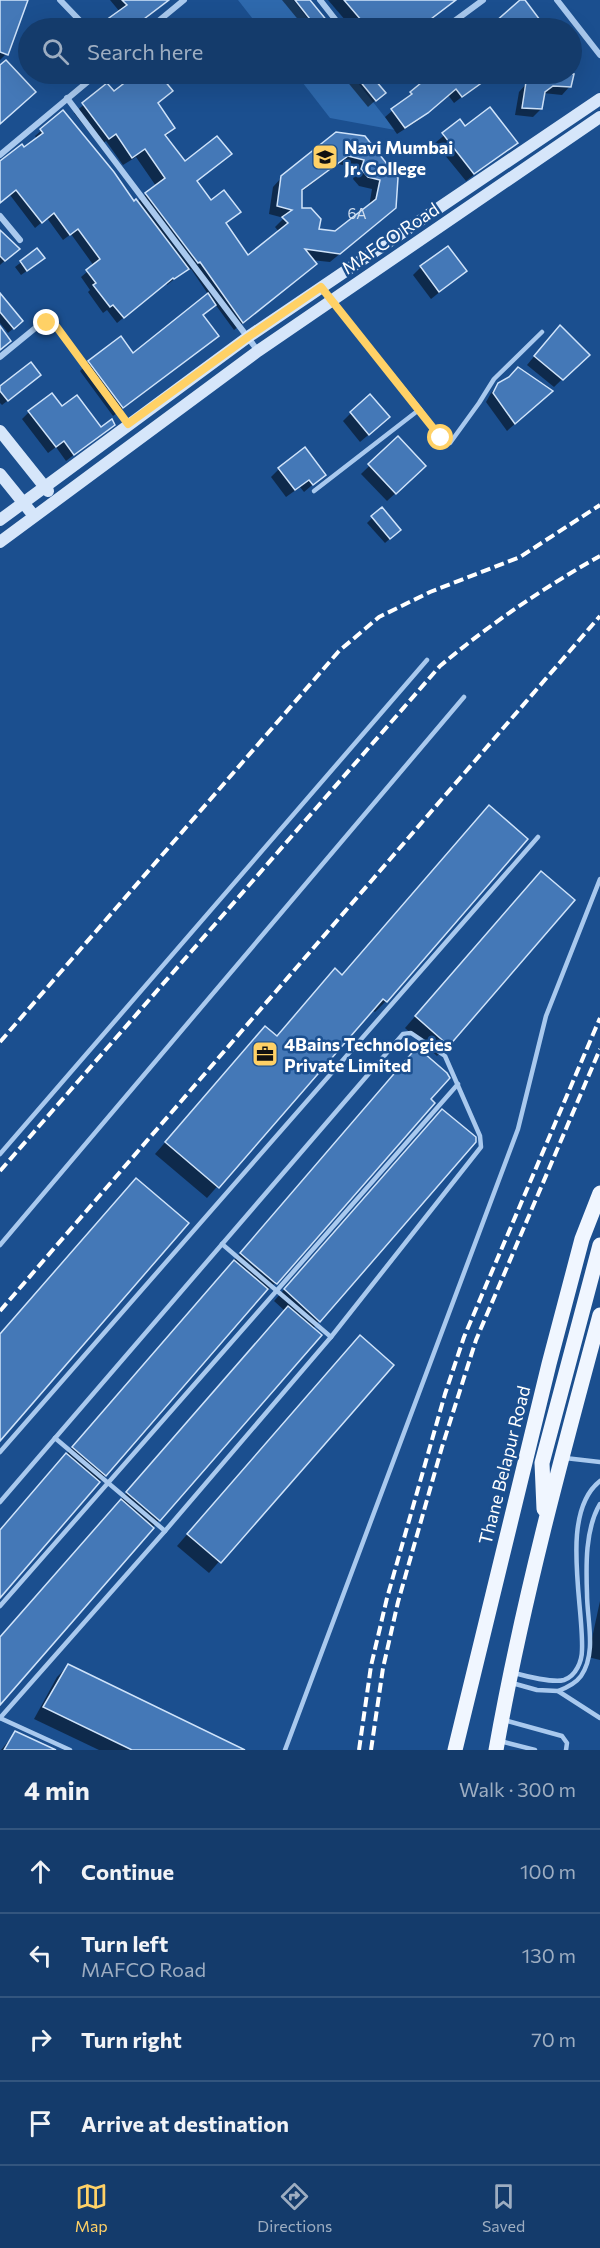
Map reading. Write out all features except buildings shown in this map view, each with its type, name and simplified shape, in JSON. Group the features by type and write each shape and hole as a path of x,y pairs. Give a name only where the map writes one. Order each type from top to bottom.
{"main road":[{"name":"MAFCO Road","path":"0,520 248,337 600,99"},
{"name":"MAFCO Road","path":"0,542 258,351 600,117"},
{"path":"0,431 54,500"},
{"path":"0,474 34,516"},
{"name":"Thane Belapur Road","path":"455,1750 549,1364 582,1239 600,1193"},
{"path":"545,1524 542,1463 600,1245"},
{"path":"497,1745 545,1524 600,1316"}],"street":[{"path":"60,0 77,18"},
{"path":"162,18 184,0"},
{"path":"320,0 334,18"},
{"path":"459,18 483,0"},
{"path":"557,0 571,18"},
{"path":"582,32 600,55"},
{"path":"1,153 84,84"},
{"path":"67,98 258,351"},
{"path":"0,216 20,240"},
{"path":"0,357 39,326 47,323 56,326 128,424"}],"lane":[{"path":"321,287 441,438 450,442 494,379 542,332"},
{"path":"314,491 420,409"},
{"path":"0,1154 427,660"},
{"path":"0,1245 464,697"},
{"path":"0,1452 538,837"},
{"path":"285,1750 518,1130 546,1016 600,879"},
{"path":"0,1502 403,1034 411,1033 445,1056 480,1136 481,1147 331,1337 165,1531 0,1718 70,1750"},
{"path":"0,1606 458,1084"},
{"path":"222,1244 331,1337"},
{"path":"55,1438 165,1531"},
{"path":"562,1457 600,1462"},
{"path":"510,1678 564,1680 578,1669 582,1651 578,1601 577,1537 581,1505 600,1481"},
{"path":"558,1691 580,1677 590,1650 587,1550 594,1513 600,1504"},
{"path":"594,1513 600,1509"},
{"path":"510,1678 537,1690 558,1691 600,1718"},
{"path":"502,1719 562,1736 567,1743 566,1750"},
{"path":"497,1745 535,1750"}],"shaded area":[{"path":"238,0 293,0 307,18 252,18"},
{"path":"304,84 359,84 395,130 330,118"}],"railway":[{"path":"0,1042 339,651 379,617 430,592 520,557 600,505"},
{"path":"0,1171 440,666 517,607 600,556"},
{"path":"0,1311 600,616"},
{"path":"359,1750 371,1666 387,1598 445,1394 464,1337 600,1018"},
{"path":"371,1750 383,1668 398,1602 442,1447 476,1340 600,1049"}],"place":[{"name":"Navi Mumbai Jr. College","path":"325,157"},
{"name":"4Bains Technologies Private Limited","path":"265,1054"}],"route":[{"path":"47,323 56,326 128,424 321,287 441,438"}]}
